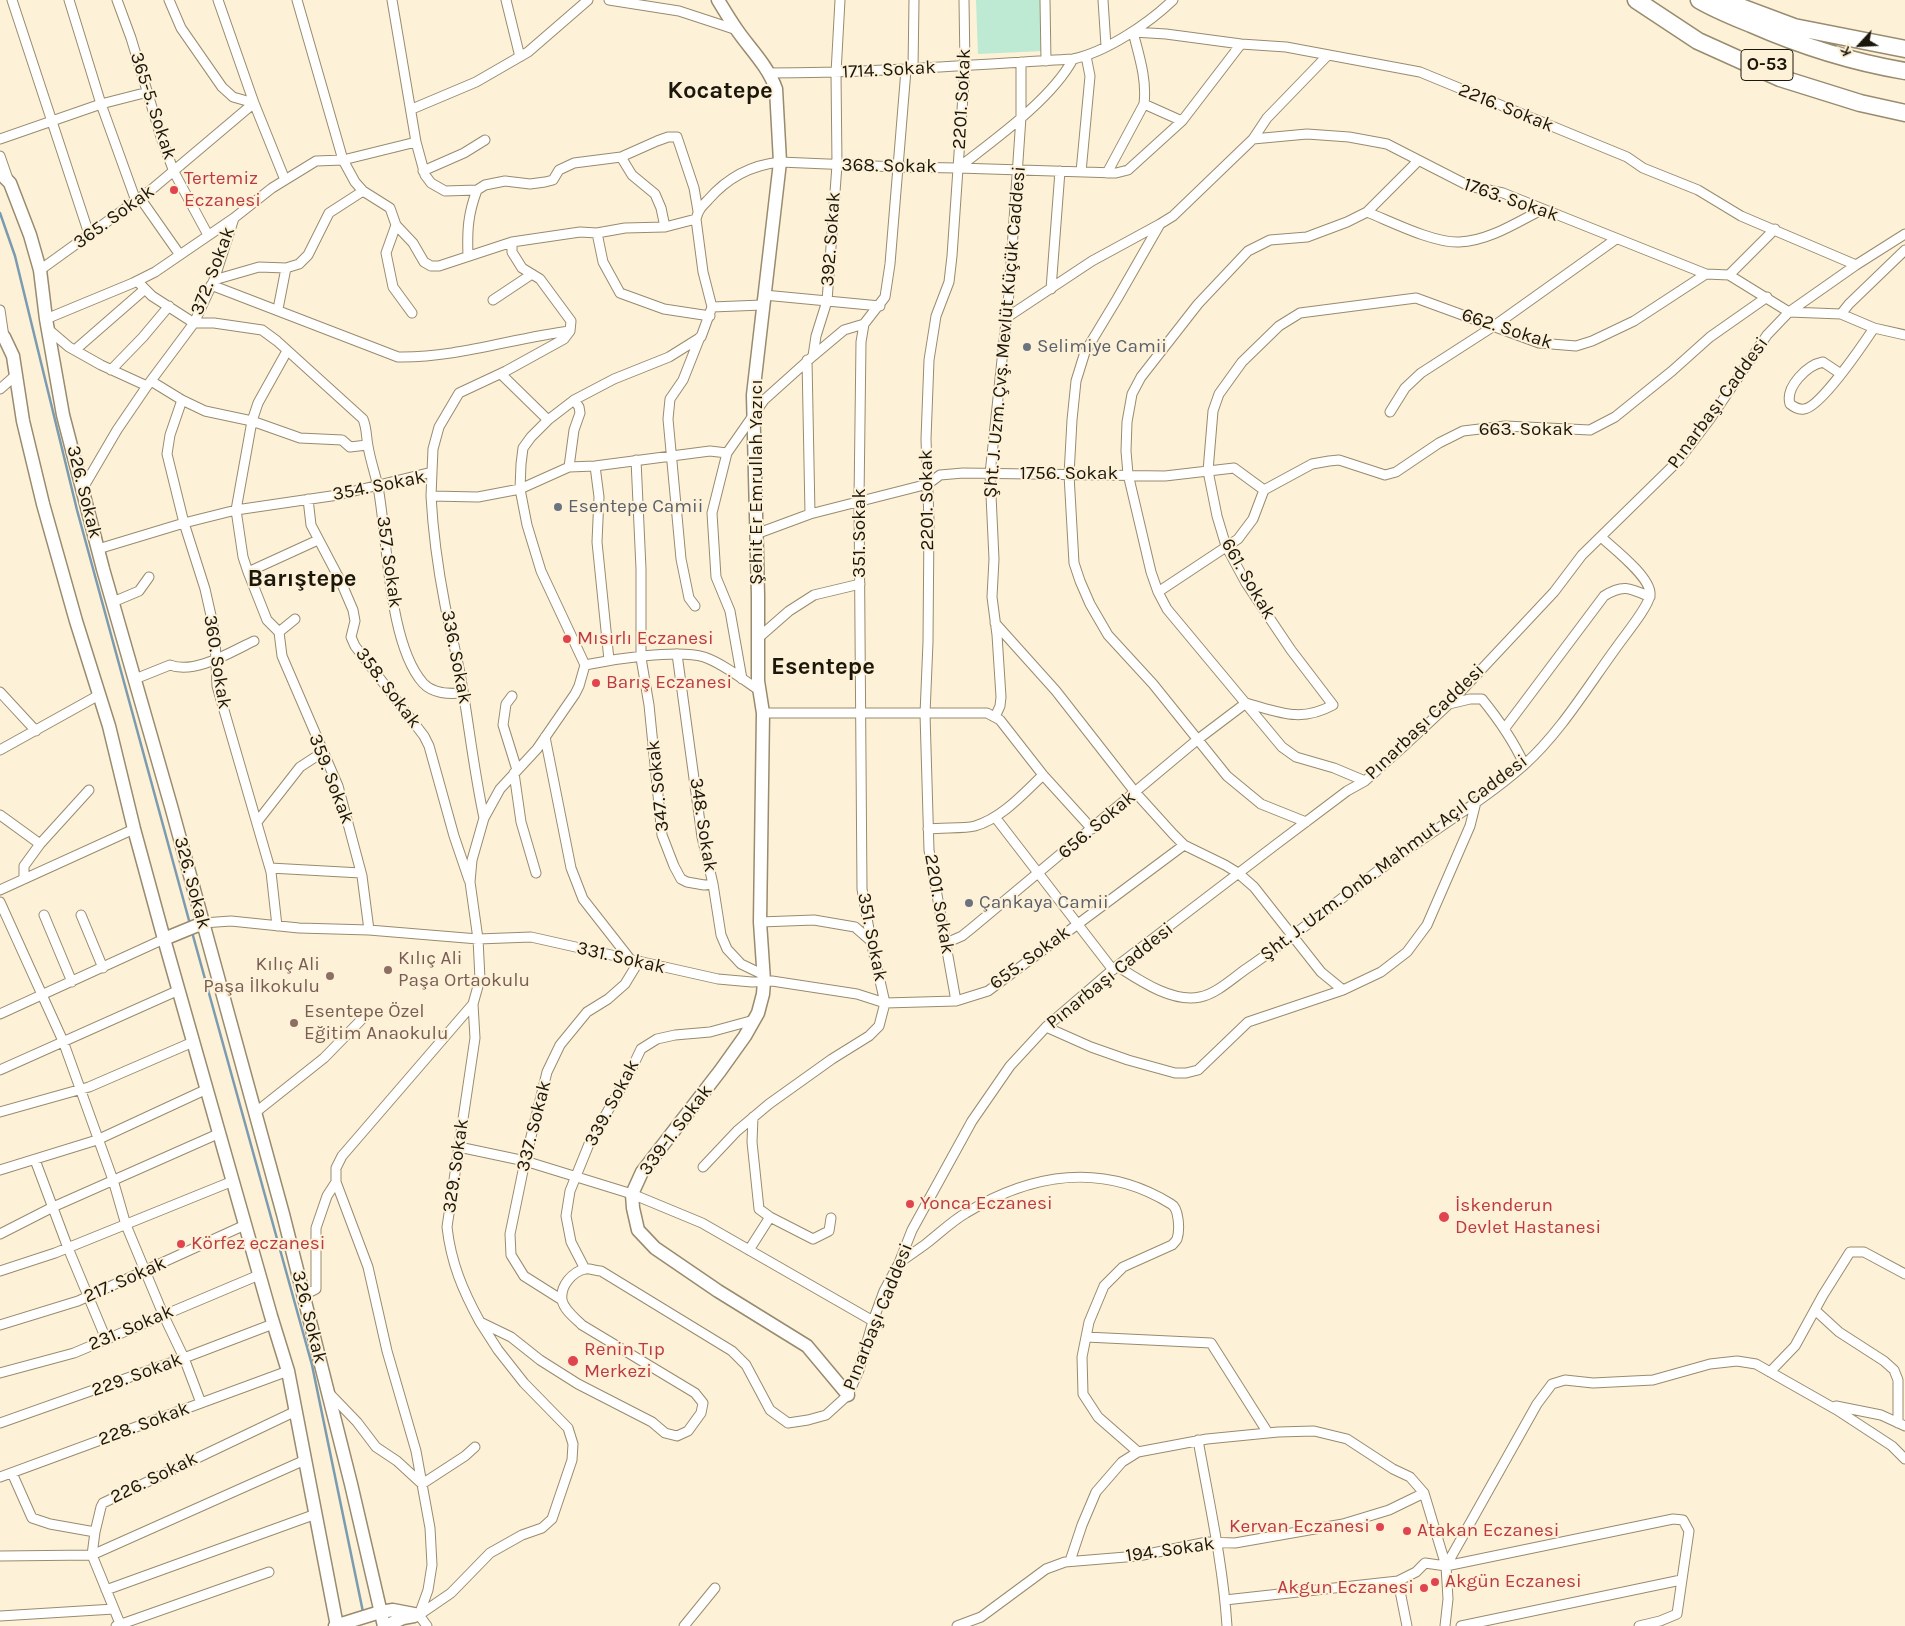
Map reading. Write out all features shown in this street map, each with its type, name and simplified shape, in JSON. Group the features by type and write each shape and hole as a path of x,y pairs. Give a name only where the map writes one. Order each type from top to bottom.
{"highway":[{"name":"O-53","path":"1637,0 1700,36 1783,72 1864,95 1905,102"},
{"path":"1637,0 1698,41 1780,78 1860,103 1905,113"},
{"name":"O-53","path":"1700,0 1714,8 1793,42 1871,65 1905,71"},
{"path":"1722,0 1794,27 1905,50"}],"street":[{"path":"12,0 89,234"},
{"path":"69,0 102,104 138,200 180,255"},
{"name":"365-5. Sokak","path":"117,0 174,172 208,235"},
{"path":"169,0 181,28 222,87 233,97 254,102"},
{"path":"218,0 254,102 285,180"},
{"path":"297,0 343,160 355,182 364,191 390,208 396,225 413,244 424,262 431,266 439,266 512,242 580,232 597,233 625,228 665,227 697,215"},
{"path":"392,0 412,109 416,142 423,171 431,183 445,191 477,190 494,182 505,181 530,184 545,182 553,180 559,170 574,163 621,157 668,137 677,137 694,188 703,272 711,312 683,380 670,400 668,419 680,560 689,598 695,606"},
{"path":"506,0 520,57"},
{"path":"412,109 476,82 520,57 588,0"},
{"path":"609,0 680,11 737,30"},
{"name":"Şehit Er Emrullah Yazıcı","path":"718,0 768,73 776,89 780,162 753,395 757,639 760,691 764,713 760,922"},
{"name":"392. Sokak","path":"810,514 810,358 827,301 837,165 836,72 840,0"},
{"path":"742,679 730,611 716,577 712,513 728,453 764,400 844,330 864,324 880,306 885,297 910,70 914,0"},
{"name":"2201. Sokak","path":"956,1001 929,850 925,714 928,632 928,484 926,439 929,360 936,316 949,282 965,66 964,0"},
{"path":"1045,0 1046,61"},
{"path":"1103,0 1106,46"},
{"name":"1714. Sokak","path":"768,73 910,70 1073,59 1086,56 1133,32 1173,0"},
{"path":"1108,173 1144,104 1143,70 1133,32"},
{"name":"2216. Sokak","path":"1133,32 1286,47 1420,72 1627,157 1644,168 1698,190 1741,216 1856,265"},
{"name":"368. Sokak","path":"697,215 727,181 740,173 762,165 780,162 1108,173 1128,170 1182,121 1241,44"},
{"path":"1081,172 1090,76 1086,56"},
{"path":"1006,318 1092,261 1173,216 1253,139 1267,118 1327,56"},
{"path":"958,168 1021,117 1054,85 1073,59"},
{"name":"Şht. J. Uzm. Çvş. Mevlüt Küçük Caddesi","path":"996,717 1001,697 992,597 994,560 990,474 1006,318 1018,170 1021,117 1020,62"},
{"path":"0,138 102,104 148,92"},
{"name":"365. Sokak","path":"40,270 174,172 254,102"},
{"path":"1144,104 1182,121"},
{"name":"1763. Sokak","path":"1253,139 1307,134 1349,136 1387,144 1469,186 1503,193 1541,210 1706,274 1729,275 1789,312"},
{"path":"423,171 464,153 485,140"},
{"name":"372. Sokak","path":"83,488 117,430 194,323 212,282 234,218 272,188 316,161 343,160 416,142"},
{"path":"0,156 10,183"},
{"path":"621,157 632,175 655,194 661,208 665,227"},
{"path":"1365,781 1334,768 1296,757 1282,747 1167,609 1158,592 1151,572 1128,474 1127,432 1132,394 1141,377 1208,294 1248,252 1270,240 1307,237 1347,222 1367,212 1418,161"},
{"path":"1051,289 1060,171"},
{"name":"326. Sokak","path":"0,173 10,183 30,236 40,270 64,415 98,549 256,1112 304,1295 380,1612 385,1626"},
{"path":"468,256 467,226 470,209 477,190"},
{"path":"212,282 259,267 286,268 299,264 308,255 329,213 364,191"},
{"path":"1367,212 1438,239 1459,242 1499,231 1541,210"},
{"path":"234,218 155,272 48,324 74,350 111,370 149,383 205,410 252,421 300,438 342,440 350,447 367,445"},
{"path":"1160,224 1118,299 1084,352 1076,380 1069,475 1074,563 1090,604 1108,635 1153,684 1227,776 1261,804 1306,822"},
{"path":"396,225 386,253 393,287 412,313"},
{"path":"1729,275 1776,230"},
{"path":"597,233 603,262 620,293 664,309 711,312 785,295 880,306"},
{"name":"Pınarbaşı Caddesi","path":"585,1269 601,1271 732,1351 746,1365 770,1410 788,1423 826,1415 848,1395 859,1370 884,1291 899,1263 912,1230 972,1121 1010,1066 1046,1028 1115,968 1347,791 1365,781 1449,704 1554,592 1582,555 1679,460 1710,419 1767,335 1789,312 1856,265 1905,234"},
{"path":"1390,412 1405,388 1421,373 1494,326 1616,239"},
{"path":"432,472 432,449 438,427 459,393 501,374 564,339 570,331 571,321 540,279 522,268 512,252 512,242"},
{"path":"1841,314 1905,250"},
{"path":"278,310 286,268"},
{"path":"493,300 532,274"},
{"name":"662. Sokak","path":"1294,317 1300,313 1416,298 1540,343 1576,346 1592,341 1634,321 1706,274"},
{"path":"137,282 152,296 194,323"},
{"path":"212,282 398,357 420,358 467,352 570,331"},
{"path":"74,350 145,289"},
{"name":"663. Sokak","path":"1264,490 1312,464 1329,461 1339,460 1385,475 1396,472 1439,443 1463,431 1505,426 1590,430 1621,412 1672,371 1710,336 1767,297"},
{"path":"111,370 143,337 169,306"},
{"name":"326. Sokak","path":"0,310 2,335 13,356 23,421 43,504 76,621 109,726 134,829 164,939 288,1371 339,1625"},
{"path":"1789,312 1841,314 1874,328 1905,335"},
{"name":"661. Sokak","path":"1246,703 1292,715 1318,713 1333,705 1291,650 1246,583 1226,546 1217,516 1208,471 1213,411 1219,394 1248,355 1278,326 1294,317"},
{"name":"357. Sokak","path":"194,323 214,323 262,330 363,420 367,428 367,445 378,486 398,624 411,665 424,684 439,692 462,693"},
{"name":"351. Sokak","path":"864,324 861,342 859,500 862,889 885,1003"},
{"path":"1840,374 1823,362 1815,363 1802,374 1791,390 1788,398 1790,404 1796,408 1805,409 1813,406 1840,374 1858,352 1874,328"},
{"path":"419,1615 428,1590 432,1564 430,1528 416,1451 388,1351 368,1267 336,1182 336,1168 342,1156 473,1004 480,979 478,939 470,882 472,860 484,818 500,789 537,749 580,686 585,665 541,571 527,525 520,489 523,448 548,420 574,400 644,366 669,357 700,337"},
{"path":"287,351 258,403 252,421 236,510 243,557 268,620 278,632 295,619"},
{"path":"501,374 548,420"},
{"path":"0,389 16,375"},
{"name":"360. Sokak","path":"182,400 170,435 166,454 184,523 205,589 216,639 217,686 270,868 276,926"},
{"path":"569,467 574,430 580,413 579,407 574,400"},
{"name":"354. Sokak","path":"98,549 184,523 236,510 338,495 432,472 431,496 478,497 520,489 569,467 595,466 710,452 728,453"},
{"path":"636,460 641,569 641,658"},
{"path":"595,466 599,497 597,542 609,660"},
{"name":"1756. Sokak","path":"756,534 810,514 928,484 940,475 963,473 1165,476 1234,468 1264,490"},
{"path":"1158,592 1238,539 1254,519 1264,490"},
{"name":"336. Sokak","path":"431,496 438,567 470,727 477,789 484,818"},
{"name":"358. Sokak","path":"308,498 311,526 341,582 353,610 355,621 351,637 355,646 424,736 429,746 454,836 470,882"},
{"path":"1601,536 1642,576 1649,588 1650,597"},
{"path":"248,572 318,540"},
{"path":"113,602 139,591 149,577"},
{"path":"757,639 788,611 814,595 860,584"},
{"path":"1505,728 1604,596 1616,588 1630,588 1650,597"},
{"name":"Şht. J. Uzm. Onb. Mahmut Açıl Caddesi","path":"995,817 1078,924 1115,968 1150,987 1176,996 1200,997 1216,990 1292,936 1396,858 1476,802 1524,764 1562,721 1636,620 1650,597"},
{"path":"995,623 1056,691 1135,792 1184,845 1238,873 1254,887 1321,972 1343,990"},
{"name":"359. Sokak","path":"278,632 282,656 338,786 362,872 369,930"},
{"path":"135,679 170,665 178,668 215,661 254,641"},
{"path":"585,665 609,660 678,654 704,657 760,691"},
{"name":"348. Sokak","path":"678,654 702,837 713,884 721,935 727,949 741,964 764,978"},
{"name":"347. Sokak","path":"641,658 649,705 662,835 668,853 681,878 687,882 704,885 713,884"},
{"path":"0,692 36,731"},
{"path":"0,750 99,695"},
{"path":"512,696 506,704 504,725 516,771 521,822 536,872"},
{"path":"1449,704 1470,699 1482,699 1515,743 1524,764"},
{"name":"656. Sokak","path":"946,943 962,936 1197,740 1246,703"},
{"path":"764,713 987,713 996,717 1043,775 1092,829"},
{"path":"545,737 571,868 583,899 634,960"},
{"path":"257,822 300,767 323,752"},
{"path":"928,828 974,826 995,817 1043,775"},
{"path":"24,880 24,866 40,844 89,790"},
{"path":"1046,1028 1091,1047 1175,1073 1198,1070 1248,1022 1343,990 1381,972 1407,952 1427,925 1470,826 1476,802"},
{"path":"0,815 40,844"},
{"path":"0,890 134,829"},
{"name":"655. Sokak","path":"764,978 857,994 885,1003 956,1001 988,991 1184,845"},
{"path":"270,868 362,872"},
{"path":"0,902 63,1042 113,1180 126,1225 144,1271 184,1358 201,1403"},
{"path":"81,914 103,968"},
{"path":"44,915 72,982"},
{"name":"331. Sokak","path":"203,923 230,920 299,928 369,930 478,939 531,937 718,979 752,982 764,978"},
{"path":"760,922 814,920 855,928 871,941"},
{"name":"339-1. Sokak","path":"760,922 764,978 763,994 758,1013 745,1036 720,1071 642,1172 632,1194 633,1208 638,1230 655,1248 718,1291 806,1346 848,1395"},
{"path":"0,1014 203,923"},
{"name":"337. Sokak","path":"562,1300 524,1276 512,1255 510,1234 525,1160 547,1072 560,1045 587,1012 608,999 625,984 634,960"},
{"path":"0,1070 179,990"},
{"path":"703,1167 737,1131 769,1104 824,1064 869,1036 879,1026 885,1003"},
{"name":"329. Sokak","path":"473,1004 475,1038 447,1227 450,1252 464,1292 480,1322"},
{"path":"256,1112 324,1058 364,1016"},
{"name":"339. Sokak","path":"585,1269 571,1242 566,1216 570,1191 588,1144 630,1072 640,1049 657,1039 675,1035 710,1032 754,1020"},
{"path":"0,1112 81,1089 194,1042"},
{"path":"0,1170 98,1140 207,1089"},
{"path":"753,1117 752,1142 759,1209 770,1217 813,1239 829,1231 831,1218"},
{"path":"0,1234 53,1207 220,1133"},
{"path":"459,1147 525,1160 632,1194 702,1223 873,1321"},
{"path":"35,1160 68,1248 106,1339"},
{"path":"899,1263 964,1214 992,1198 1020,1186 1047,1180 1080,1177 1117,1180 1152,1192 1174,1206 1178,1211 1177,1238 1172,1245 1123,1267 1104,1286 1089,1322 1082,1356 1083,1394 1098,1418 1138,1452"},
{"path":"0,1272 68,1248 233,1181"},
{"path":"304,1295 316,1289 316,1228 327,1196 336,1182"},
{"path":"749,1250 770,1217"},
{"name":"217. Sokak","path":"0,1325 78,1301 245,1225"},
{"path":"1770,1372 1795,1346 1850,1252 1864,1252 1905,1274"},
{"path":"480,1322 511,1338 540,1360 578,1384 652,1422 665,1433 677,1436 688,1431 701,1413 703,1403 695,1393 582,1325 567,1310 562,1300 564,1288 570,1277 585,1269"},
{"name":"231. Sokak","path":"0,1372 74,1353 259,1275"},
{"path":"1815,1310 1839,1332 1884,1361 1894,1370 1898,1380 1901,1424 1881,1415 1828,1405"},
{"path":"385,1626 402,1618 419,1615 451,1593 490,1553 522,1535 542,1528 552,1519 572,1460 573,1444 568,1428 524,1383 498,1350 480,1322"},
{"name":"229. Sokak","path":"0,1423 184,1358 273,1324"},
{"path":"1086,1337 1211,1343 1268,1433"},
{"path":"1446,1566 1537,1404 1552,1384 1565,1380 1593,1383 1653,1380 1710,1364 1737,1362 1756,1364 1828,1405 1892,1446 1905,1459"},
{"name":"228. Sokak","path":"0,1477 288,1371"},
{"path":"328,1392 357,1422 376,1447 397,1461 422,1484"},
{"name":"226. Sokak","path":"119,1625 92,1555 100,1507 108,1499 296,1411"},
{"path":"1070,1561 1096,1492 1122,1462 1138,1452 1198,1440 1268,1433 1314,1431 1347,1439 1394,1469 1410,1476 1424,1492 1446,1566 1448,1599 1445,1626"},
{"path":"1198,1440 1217,1543 1227,1626"},
{"path":"422,1484 465,1456 475,1447"},
{"path":"0,1556 92,1555 305,1460"},
{"path":"12,1473 32,1518 50,1524 95,1532"},
{"name":"194. Sokak","path":"957,1626 981,1617 1046,1569 1070,1561 1138,1556 1207,1542 1235,1543 1343,1524 1389,1510 1424,1492"},
{"path":"106,1590 316,1514"},
{"path":"1225,1600 1398,1581 1416,1572 1425,1563 1446,1566 1673,1519 1683,1520 1689,1530 1676,1614 1660,1621 1639,1626"},
{"path":"119,1625 269,1572"},
{"path":"1461,1626 1681,1580"},
{"path":"1398,1581 1407,1626"},
{"path":"684,1626 715,1588"},
{"path":"0,1616 114,1609"},
{"path":"339,1625 380,1612 393,1610 419,1615 428,1626"}],"green space":[{"path":"976,0 1041,0 1043,51 978,54"}],"waterway":[{"path":"0,213 15,256 77,510 190,924"},
{"path":"192,932 312,1365 363,1612"}],"place":[{"name":"Tertemiz Eczanesi","path":"174,190"},
{"name":"Selimiye Camii","path":"1027,347"},
{"name":"Esentepe Camii","path":"558,507"},
{"name":"Mısırlı Eczanesi","path":"567,639"},
{"name":"Barış Eczanesi","path":"596,683"},
{"name":"Çankaya Camii","path":"969,903"},
{"name":"Kılıç Ali Paşa Ortaokulu","path":"388,970"},
{"name":"Kılıç Ali Paşa İlkokulu","path":"330,976"},
{"name":"Esentepe Özel Eğitim Anaokulu","path":"294,1023"},
{"name":"Yonca Eczanesi","path":"910,1204"},
{"name":"İskenderun Devlet Hastanesi","path":"1444,1217"},
{"name":"Körfez eczanesi","path":"181,1244"},
{"name":"Renin Tıp Merkezi","path":"573,1361"},
{"name":"Kervan Eczanesi","path":"1380,1527"},
{"name":"Atakan Eczanesi","path":"1407,1531"},
{"name":"Akgün Eczanesi","path":"1435,1582"},
{"name":"Akgun Eczanesi","path":"1424,1588"}],"district":[{"name":"Kocatepe","path":"720,91"},
{"name":"Barıştepe","path":"302,579"},
{"name":"Esentepe","path":"823,667"}]}
